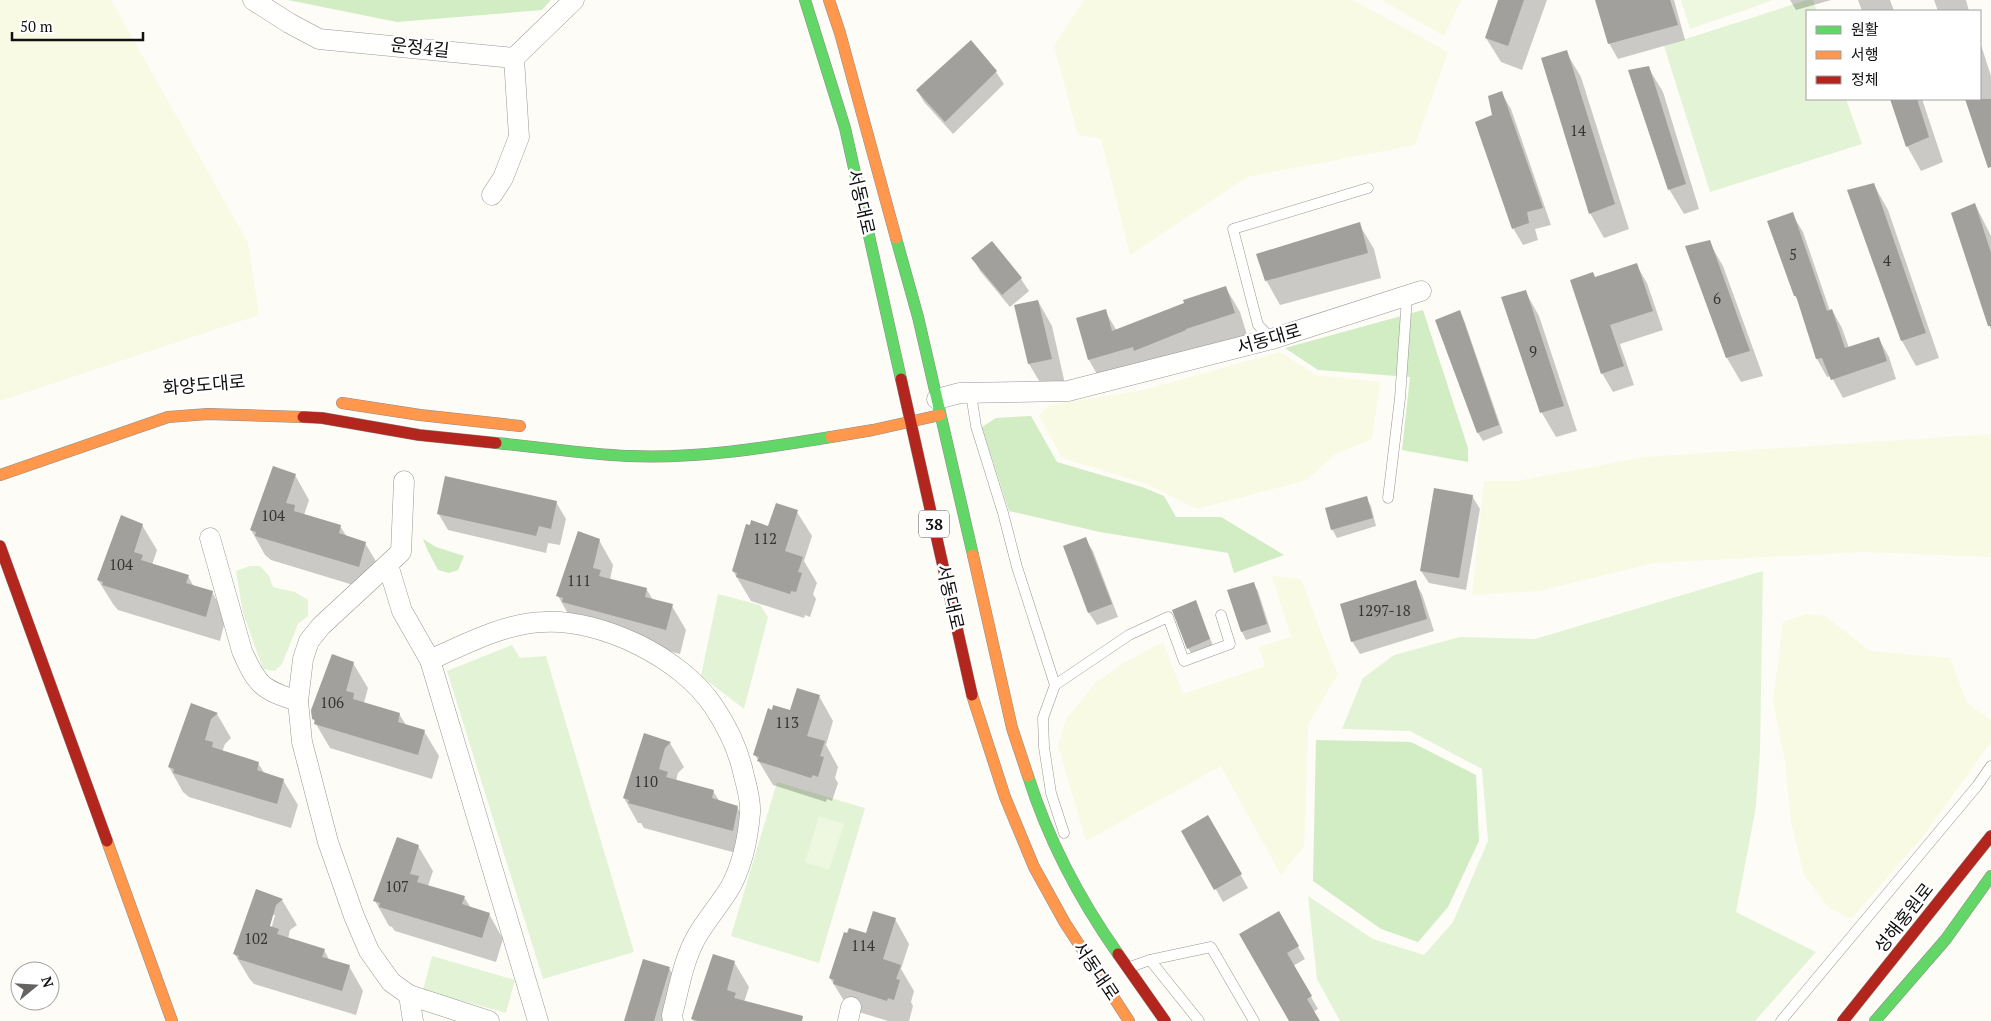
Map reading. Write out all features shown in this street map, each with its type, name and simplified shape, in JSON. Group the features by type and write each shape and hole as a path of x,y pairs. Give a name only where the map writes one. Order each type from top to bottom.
{"main road":[{"name":"서동대로","path":"805,0 926,404 1012,728 1038,805 1080,895 1165,1021"},
{"name":"서동대로","path":"829,0 840,33 918,317 926,404 912,422 966,672 990,760 1019,834 1045,888 1074,938 1129,1021"},
{"path":"331,401 536,428"},
{"path":"892,407 926,404"},
{"name":"화양도대로","path":"0,475 168,417 208,414 322,418 419,435 628,456 700,455 745,451 912,422 926,404"},
{"path":"0,463 18,456"},
{"path":"0,546 172,1021"},
{"name":"성해홍원로","path":"1843,1021 1991,836"},
{"path":"1875,1021 1946,939 1991,876"}],"street":[{"name":"운정4길","path":"254,0 288,24 319,39 514,58"},
{"path":"492,195 503,178 519,138 514,58 574,0"},
{"name":"서동대로","path":"926,404 960,393 1068,391 1272,339 1414,294"},
{"path":"404,481 401,552 320,626 309,641 303,659 298,701 304,751 328,842 354,916 369,951 391,982 409,995 489,1021"},
{"path":"210,538 242,651 249,668 256,680 266,690 298,701"},
{"path":"388,565 402,611 430,660 538,1021"},
{"path":"430,660 466,643 515,627 544,622 572,623 600,630 637,644 690,679 714,706 734,744 742,766 750,811 745,848 740,867 730,886 697,936 686,959 672,1015 674,1021"},
{"path":"409,995 413,1021"}],"lane":[{"path":"1272,339 1258,325 1233,230 1368,188"},
{"path":"1388,498 1414,294"},
{"path":"971,394 976,426 1003,513 1017,567 1055,685 1044,718 1044,747 1051,793 1069,848 1080,895"},
{"path":"1055,685 1129,635 1168,617 1184,661 1230,644 1221,615"},
{"path":"1781,1021 1886,898 1991,766"},
{"path":"1128,968 1150,960 1211,948 1254,1021"},
{"path":"1150,960 1199,1021"}],"green space":[{"path":"0,0 111,0 248,243 259,315 0,401"},
{"path":"288,0 551,0 542,10 397,22"},
{"path":"1084,0 1353,0 1448,52 1415,145 1247,177 1130,255 1101,139 1078,135 1054,46"},
{"path":"1382,0 1461,0 1444,36"},
{"path":"1681,0 1771,0 1771,1 1690,29"},
{"path":"1807,0 1813,0 1817,10 1806,10 1806,100 1846,100 1862,144 1710,192 1664,46"},
{"path":"1423,310 1468,448 1468,462 1402,450 1410,377 1318,370 1285,348"},
{"path":"1280,352 1316,375 1380,382 1372,439 1334,455 1307,480 1197,509 1147,484 1062,458 1039,415 1050,405 1143,390"},
{"path":"1031,416 1057,462 1142,487 1164,496 1176,517 1221,517 1284,555 1234,573 1228,553 1100,532 1009,511 982,427 996,418"},
{"path":"1991,434 1991,557 1863,552 1654,563 1539,591 1472,595 1484,481 1517,481 1645,457"},
{"path":"423,539 436,547 464,556 458,570 449,573 438,570"},
{"path":"250,566 260,566 269,576 273,587 295,592 308,600 308,616 298,624 282,664 275,671 263,669 243,613 236,571"},
{"path":"1763,571 1760,751 1756,807 1736,912 1816,952 1755,1021 1340,1021 1317,979 1308,896 1373,939 1424,955 1453,922 1488,841 1482,769 1410,731 1342,729 1363,678 1394,655 1460,637 1535,639"},
{"path":"1272,576 1301,579 1338,674 1308,724 1304,846 1281,875 1221,766 1086,841 1058,745 1067,718 1096,682 1125,662 1163,642 1183,694 1265,666 1259,647 1291,637"},
{"path":"718,594 760,605 768,617 744,709 701,676"},
{"path":"1807,614 1825,616 1870,651 1950,658 1967,703 1991,720 1991,742 1924,835 1851,919 1829,908 1804,875 1791,821 1785,762 1773,701 1783,622"},
{"path":"512,645 520,658 546,656 634,952 543,979 447,671"},
{"path":"1316,740 1411,742 1476,775 1479,841 1448,907 1418,942 1381,929 1313,881"},
{"path":"777,782 865,808 819,963 731,936"},
{"path":"819,816 844,824 829,870 805,862"},
{"path":"432,956 515,980 506,1013 423,990"}],"building":[{"path":"1498,0 1524,0 1508,46 1485,38"},
{"path":"1595,0 1670,0 1678,25 1608,44"},
{"path":"971,40 997,71 945,122 916,90"},
{"path":"1567,50 1615,204 1589,214 1541,58"},
{"path":"1649,66 1686,184 1668,190 1628,70"},
{"path":"1502,91 1543,208 1527,212 1529,223 1512,229 1475,122 1492,115 1488,96"},
{"path":"1991,99 1991,167 1988,168 1965,100"},
{"path":"1890,100 1917,100 1929,137 1906,147"},
{"path":"1874,183 1926,333 1901,341 1847,190"},
{"path":"1975,203 1991,253 1991,326 1988,326 1951,213"},
{"path":"1793,212 1827,311 1832,309 1845,348 1879,337 1887,361 1831,380 1822,358 1816,359 1796,296 1794,296 1767,221"},
{"path":"1360,222 1368,253 1265,281 1256,254"},
{"path":"1710,240 1750,351 1726,358 1685,246"},
{"path":"992,241 1022,278 1002,295 971,258"},
{"path":"1637,263 1653,311 1610,325 1624,366 1601,374 1570,280 1593,272 1595,277"},
{"path":"1226,286 1235,313 1186,329 1134,351 1133,347 1088,360 1076,318 1106,309 1112,331 1184,303 1183,300"},
{"path":"1526,290 1564,406 1540,413 1501,297"},
{"path":"1038,300 1052,359 1028,364 1014,305"},
{"path":"1460,310 1499,425 1477,433 1435,320"},
{"path":"273,466 296,474 286,503 295,505 294,511 341,525 339,533 366,542 359,567 255,536 256,532 250,530"},
{"path":"445,476 557,501 551,529 539,526 536,536 437,514"},
{"path":"1434,488 1473,495 1459,578 1420,571"},
{"path":"1367,496 1373,518 1331,530 1325,508"},
{"path":"776,503 798,510 785,551 803,557 798,572 802,573 796,592 791,591 790,594 736,577 737,573 732,571 746,524 750,525 751,520 768,526"},
{"path":"121,515 143,524 134,552 143,555 141,560 189,575 186,583 213,591 206,617 102,585 103,582 97,580"},
{"path":"578,531 600,539 593,568 601,570 599,576 647,588 645,597 673,604 666,630 562,602 563,598 556,596"},
{"path":"1086,537 1112,604 1088,613 1063,546"},
{"path":"1416,580 1427,619 1351,642 1340,604"},
{"path":"1254,582 1267,624 1241,632 1227,590"},
{"path":"1196,600 1210,639 1187,649 1172,610"},
{"path":"332,654 354,662 346,691 354,693 353,699 400,713 398,722 425,730 418,755 314,724 315,720 312,719 311,710"},
{"path":"797,688 820,695 807,736 825,741 820,756 824,757 818,777 813,775 811,778 757,761 759,757 753,755 768,708 772,710 773,705 790,710"},
{"path":"191,703 218,713 211,719 205,740 213,742 212,747 259,762 257,770 284,779 277,804 173,773 174,769 168,767"},
{"path":"644,733 671,742 665,748 659,769 668,772 666,777 714,790 712,798 738,806 733,831 628,803 629,800 623,798"},
{"path":"1208,815 1242,874 1214,890 1181,831"},
{"path":"397,837 419,845 410,874 419,876 417,882 465,896 462,904 490,913 482,938 379,907 380,903 373,901"},
{"path":"256,889 283,899 276,905 270,926 279,929 277,934 325,949 322,957 350,965 342,991 238,959 239,956 233,954"},
{"path":"873,911 896,918 883,959 901,965 896,979 900,980 894,1000 888,998 887,1001 833,984 834,980 829,978 844,932 847,933 849,928 866,933"},
{"path":"1279,911 1299,946 1287,953 1312,996 1307,999 1320,1021 1289,1021 1239,934"},
{"path":"713,954 735,961 727,990 736,993 734,998 803,1016 802,1021 698,1021 691,1019"},
{"path":"643,959 670,967 654,1021 624,1021"}],"traffic: fast":[{"path":"805,0 845,128 901,379"},
{"path":"896,238 918,317 973,555"},
{"path":"496,443 595,454 679,456 730,452 831,437"},
{"path":"1028,776 1045,823 1066,868 1078,891 1118,954"},
{"path":"1875,1021 1946,939 1991,876"}],"traffic: slow":[{"path":"829,0 840,33 896,238"},
{"path":"342,403 420,415 520,426"},
{"path":"0,475 168,417 208,414 303,417"},
{"path":"831,437 940,415"},
{"path":"973,555 1012,728 1028,776"},
{"path":"972,695 1005,797 1034,867 1065,923 1129,1021"},
{"path":"107,841 172,1021"}],"traffic: jam":[{"path":"901,379 972,695"},
{"path":"303,417 322,418 419,435 496,443"},
{"path":"0,546 107,841"},
{"path":"1843,1021 1991,836"},
{"path":"1118,954 1165,1021"}]}
